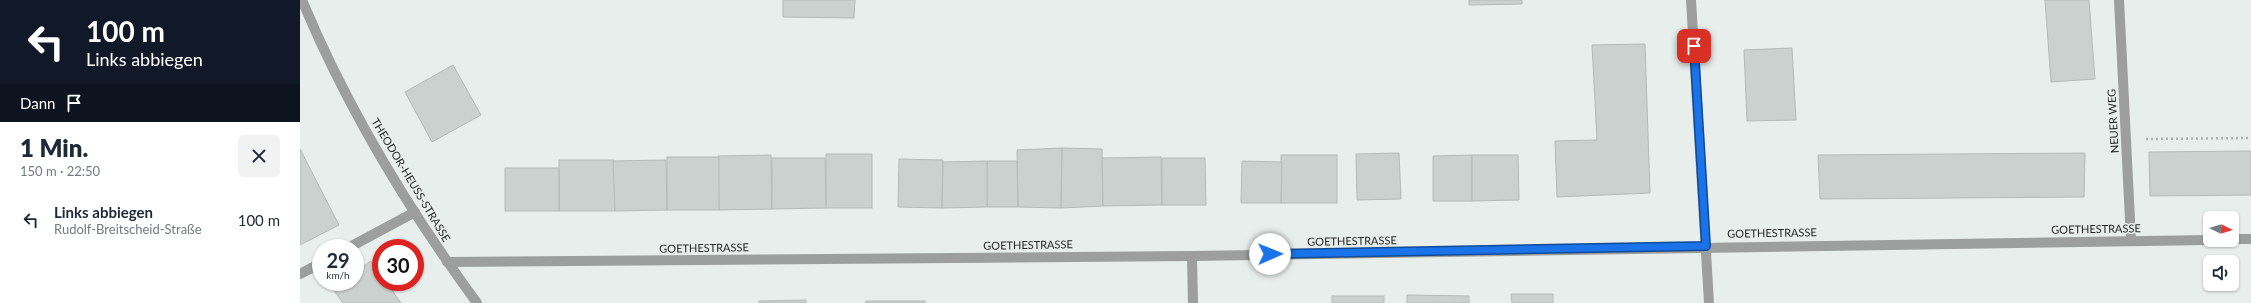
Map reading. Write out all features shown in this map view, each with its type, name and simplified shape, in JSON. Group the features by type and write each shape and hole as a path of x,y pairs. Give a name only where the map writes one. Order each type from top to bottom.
{"street":[{"name":"THEODOR-HEUSS-STRASSE","path":"302,0 370,139 447,262 477,303"},
{"path":"1691,0 1709,303"},
{"name":"NEUER WEG","path":"2119,0 2131,240"},
{"path":"364,239 415,212"},
{"path":"2239,239 2251,239"},
{"name":"GOETHESTRASSE","path":"447,262 1192,256 1706,246 2203,240"},
{"path":"1192,256 1192,303"},
{"path":"300,274 312,268"}],"path":[{"path":"2126,139 2251,138"}],"building":[{"path":"783,0 855,0 854,18 783,17"},
{"path":"1469,0 1522,0 1522,4 1469,5"},
{"path":"2045,0 2089,0 2095,79 2051,82"},
{"path":"1645,44 1650,193 1557,197 1555,141 1597,140 1592,45"},
{"path":"1792,48 1796,120 1747,121 1744,50"},
{"path":"453,65 481,115 432,142 405,92"},
{"path":"1062,148 1061,208 1018,207 1017,150"},
{"path":"1062,148 1102,149 1103,206 1061,208"},
{"path":"300,149 339,225 300,245"},
{"path":"2251,151 2251,195 2150,196 2149,152"},
{"path":"1399,153 1401,199 1357,200 1356,154"},
{"path":"2085,153 2084,197 1820,199 1818,155"},
{"path":"826,154 872,154 872,208 826,208"},
{"path":"771,155 772,209 719,210 718,156"},
{"path":"1281,155 1337,155 1337,203 1281,203"},
{"path":"1472,155 1472,201 1433,201 1433,156"},
{"path":"1472,155 1518,155 1519,200 1472,201"},
{"path":"667,157 719,157 719,210 667,210"},
{"path":"1161,157 1162,205 1103,206 1102,158"},
{"path":"772,158 825,158 826,208 772,209"},
{"path":"1162,158 1205,158 1206,205 1162,205"},
{"path":"899,159 943,160 942,208 898,207"},
{"path":"559,160 614,160 615,211 559,211"},
{"path":"666,160 667,210 615,211 613,161"},
{"path":"987,161 1017,161 1018,207 987,207"},
{"path":"987,161 987,207 942,208 943,162"},
{"path":"1242,161 1282,162 1281,203 1241,203"},
{"path":"505,168 559,168 559,211 505,211"},
{"path":"371,261 372,262 372,291 392,291 401,303 343,303 334,291 364,291 364,266"},
{"path":"1511,294 1553,294 1553,303 1512,303"},
{"path":"1407,295 1469,296 1469,303 1407,303"},
{"path":"1332,296 1384,296 1384,303 1332,303"},
{"path":"806,300 806,303 759,303 759,301"},
{"path":"866,301 925,301 925,303 866,303"}],"route":[{"path":"1270,254 1706,246 1694,46"}]}
